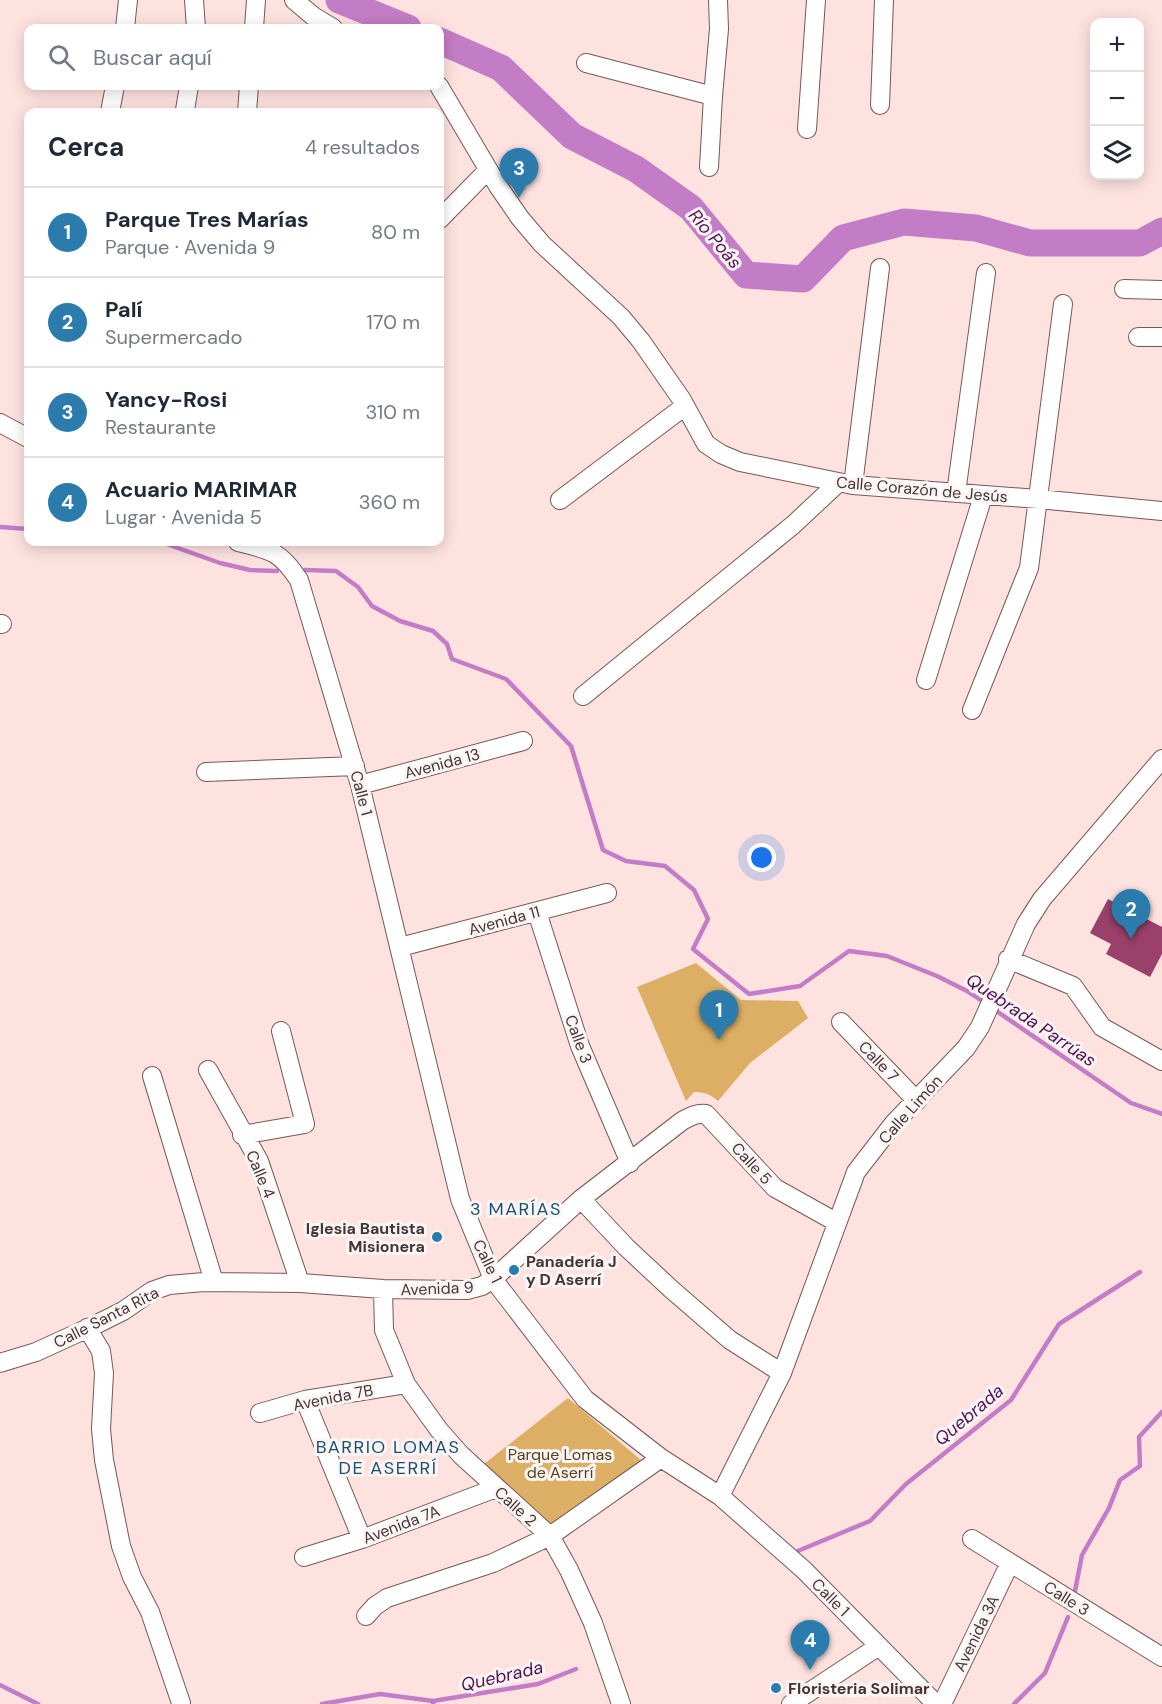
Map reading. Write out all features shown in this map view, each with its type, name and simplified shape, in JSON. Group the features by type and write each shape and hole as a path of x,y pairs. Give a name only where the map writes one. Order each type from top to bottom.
{"street":[{"path":"125,24 128,0"},
{"path":"194,0 196,24"},
{"path":"254,24 256,0"},
{"path":"294,0 326,24"},
{"path":"709,167 719,29 718,0"},
{"path":"807,129 816,0"},
{"path":"880,105 884,0"},
{"path":"586,63 713,96"},
{"path":"111,108 114,90"},
{"path":"186,108 188,90"},
{"path":"247,108 249,90"},
{"name":"Calle Corazón de Jesús","path":"441,90 488,170 520,219 542,244 621,317 641,341 685,406 706,444 721,454 740,462 846,484 983,496 1038,498 1162,511"},
{"path":"444,215 488,170"},
{"path":"583,696 846,484 880,268"},
{"path":"956,493 986,273"},
{"path":"1124,289 1162,290"},
{"path":"972,710 1029,568 1063,304"},
{"path":"1138,337 1162,337"},
{"path":"560,500 685,406"},
{"path":"0,423 24,436"},
{"path":"926,680 983,496"},
{"name":"Calle 1","path":"255,546 268,549 287,561 299,580 360,785 460,1199 493,1279 585,1399 661,1458 720,1496 804,1570 936,1704"},
{"name":"Avenida 13","path":"360,785 524,741"},
{"name":"Calle Limón","path":"720,1496 782,1373 856,1172 894,1123 966,1048 980,1027 1008,959 1042,899 1162,759"},
{"path":"206,772 355,766"},
{"name":"Avenida 11","path":"400,947 607,893"},
{"name":"Calle 3","path":"537,912 580,1046 630,1163"},
{"path":"1008,959 1073,986 1102,1027 1162,1062"},
{"name":"Calle 7","path":"841,1022 917,1101"},
{"path":"242,1134 304,1124 281,1031"},
{"name":"Calle 4","path":"208,1070 259,1161 300,1283"},
{"path":"152,1076 214,1282"},
{"name":"Avenida 9","path":"214,1282 300,1283 383,1289 467,1290 482,1286 493,1279 581,1199 682,1121 692,1115 706,1114"},
{"name":"Calle 5","path":"706,1114 775,1188 836,1222"},
{"path":"581,1199 626,1247 671,1289 730,1340 782,1373"},
{"name":"Calle Santa Rita","path":"0,1363 36,1352 123,1311 152,1291 169,1285 214,1282"},
{"name":"Calle 2","path":"383,1289 384,1329 406,1383 439,1430 496,1488 550,1536 569,1570 592,1623 621,1704"},
{"path":"87,1328 101,1352 104,1373 101,1429 104,1460 121,1546 132,1577 150,1612 181,1703"},
{"name":"Avenida 7B","path":"260,1413 305,1400 406,1383"},
{"path":"305,1400 362,1539"},
{"path":"366,1616 387,1598 493,1563 550,1536 661,1458"},
{"name":"Avenida 7A","path":"304,1557 362,1539 496,1488"},
{"name":"Calle 3","path":"972,1539 1162,1658"},
{"name":"Avenida 3A","path":"942,1704 1010,1563"},
{"path":"791,1704 817,1697 879,1646"}],"green space":[{"path":"696,963 741,1000 798,1001 808,1018 750,1063 718,1101 707,1094 694,1092 686,1101 637,987"},
{"name":"Parque Lomas de Aserrí","path":"568,1398 642,1461 549,1527 484,1464"}],"building":[{"path":"1108,899 1162,927 1162,954 1150,977 1106,954 1111,944 1090,933"}],"waterway":[{"name":"Río Poás","path":"339,0 398,24"},
{"name":"Río Poás","path":"444,43 501,68 572,136 636,169 691,208 746,275 803,279 843,238 904,222 976,228 1030,243 1140,243 1162,231"},
{"name":"Quebrada Parrúas","path":"0,527 24,529"},
{"name":"Quebrada Parrúas","path":"172,546 220,563 250,570 277,571"},
{"name":"Quebrada Parrúas","path":"305,570 336,571 358,587 372,606 400,621 433,631 447,644 452,659 506,679 571,746 603,850 626,861 665,866 694,890 708,919 693,949 749,994 800,986 849,951 887,956 937,976 985,1003"},
{"name":"Quebrada Parrúas","path":"992,1008 1131,1103 1162,1114"},
{"name":"Quebrada","path":"793,1553 870,1521 906,1484 1011,1400 1059,1324 1140,1272"},
{"path":"1075,1591 1082,1555 1109,1508 1120,1480 1140,1466 1139,1437 1162,1412"},
{"path":"1014,1704 1045,1673 1068,1617"},
{"name":"Quebrada","path":"433,1704 433,1701 538,1684 576,1669"},
{"path":"0,1685 38,1704"},
{"path":"322,1704 380,1694 433,1701"}],"place":[{"name":"Yancy-Rosi","path":"519,198"},
{"name":"Palí","path":"1131,939"},
{"name":"Parque Tres Marías","path":"719,1040"},
{"name":"Iglesia Bautista Misionera","path":"437,1237"},
{"name":"Panadería J y D Aserrí","path":"514,1270"},
{"name":"Acuario MARIMAR","path":"810,1670"},
{"name":"Floristeria Solimar","path":"776,1688"}],"district":[{"name":"3 MARÍAS","path":"516,1209"},
{"name":"BARRIO LOMAS DE ASERRÍ","path":"388,1457"}]}
